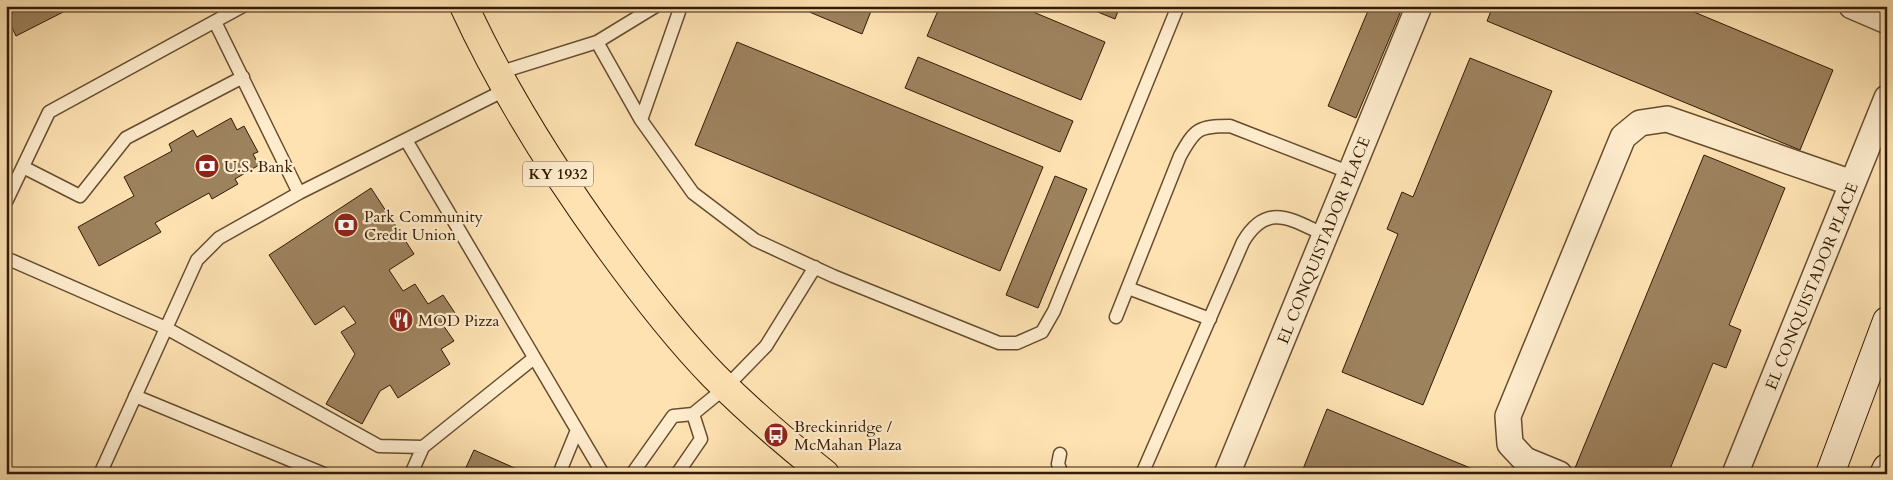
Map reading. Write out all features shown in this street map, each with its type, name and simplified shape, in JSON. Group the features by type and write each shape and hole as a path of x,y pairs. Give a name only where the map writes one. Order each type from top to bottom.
{"main road":[{"name":"KY 1932","path":"464,6 522,118 577,204 649,302 726,387 776,435 825,474"},
{"path":"1830,474 1887,321"},
{"path":"1884,474 1887,468"}],"street":[{"name":"EL CONQUISTADOR PLACE","path":"1227,474 1419,6"},
{"path":"1852,6 1887,21"},
{"name":"EL CONQUISTADOR PLACE","path":"1735,474 1887,98"},
{"path":"1559,474 1525,460 1510,444 1508,416 1623,137 1640,123 1667,119 1852,183"}],"lane":[{"path":"6,202 49,112 243,6"},
{"path":"100,474 197,260 220,238 299,193 406,140 502,81 598,42 656,6"},
{"path":"641,120 681,6"},
{"path":"598,42 641,120 693,193 755,240 815,267 999,343 1017,343 1042,332 1054,311 1178,6"},
{"path":"215,22 299,193"},
{"path":"22,167 80,196 126,138 243,77"},
{"path":"1116,317 1180,156 1190,138 1202,128 1230,126 1351,173"},
{"path":"406,140 603,474"},
{"path":"1142,474 1243,242 1250,230 1269,217 1284,217 1325,235"},
{"path":"6,258 166,328 379,446 423,447"},
{"path":"632,474 673,416 693,414 726,387 766,346 815,267"},
{"path":"1128,288 1210,319"},
{"path":"411,474 423,447 534,358"},
{"path":"135,396 324,474"},
{"path":"677,474 702,439 693,414"},
{"path":"559,474 578,430"},
{"path":"1060,454 1058,464 1062,474"}],"building":[{"path":"6,6 75,6 16,36 6,15"},
{"path":"795,6 873,6 862,34"},
{"path":"940,6 1019,6 1105,42 1081,100 927,36"},
{"path":"1083,6 1120,6 1115,19"},
{"path":"1370,6 1403,6 1356,118 1328,106"},
{"path":"1493,6 1696,6 1694,12 1833,70 1800,150 1487,21"},
{"path":"737,42 1043,167 1000,271 695,145"},
{"path":"918,57 1073,121 1060,152 905,88"},
{"path":"1470,58 1552,91 1423,405 1342,372 1398,234 1387,229 1402,192 1413,197"},
{"path":"231,118 237,130 244,126 258,152 253,154 259,165 235,179 238,184 212,199 209,193 155,223 161,232 99,266 78,227 134,196 124,177 172,151 169,144 193,130 197,137"},
{"path":"1704,155 1785,188 1729,325 1741,330 1726,368 1713,363 1668,474 1589,474 1575,468"},
{"path":"1055,176 1087,189 1038,308 1006,295"},
{"path":"371,188 414,254 389,270 403,291 415,284 428,304 443,295 455,313 441,322 454,341 441,349 450,364 398,398 390,385 380,391 362,424 326,404 355,354 341,332 356,323 344,306 315,325 269,255"},
{"path":"1327,409 1485,474 1301,474"},
{"path":"474,450 528,474 463,474"}],"place":[{"name":"U.S. Bank","path":"207,166"},
{"name":"Park Community Credit Union","path":"346,225"},
{"name":"MOD Pizza","path":"401,320"},
{"name":"Breckinridge / McMahan Plaza","path":"776,435"}]}
